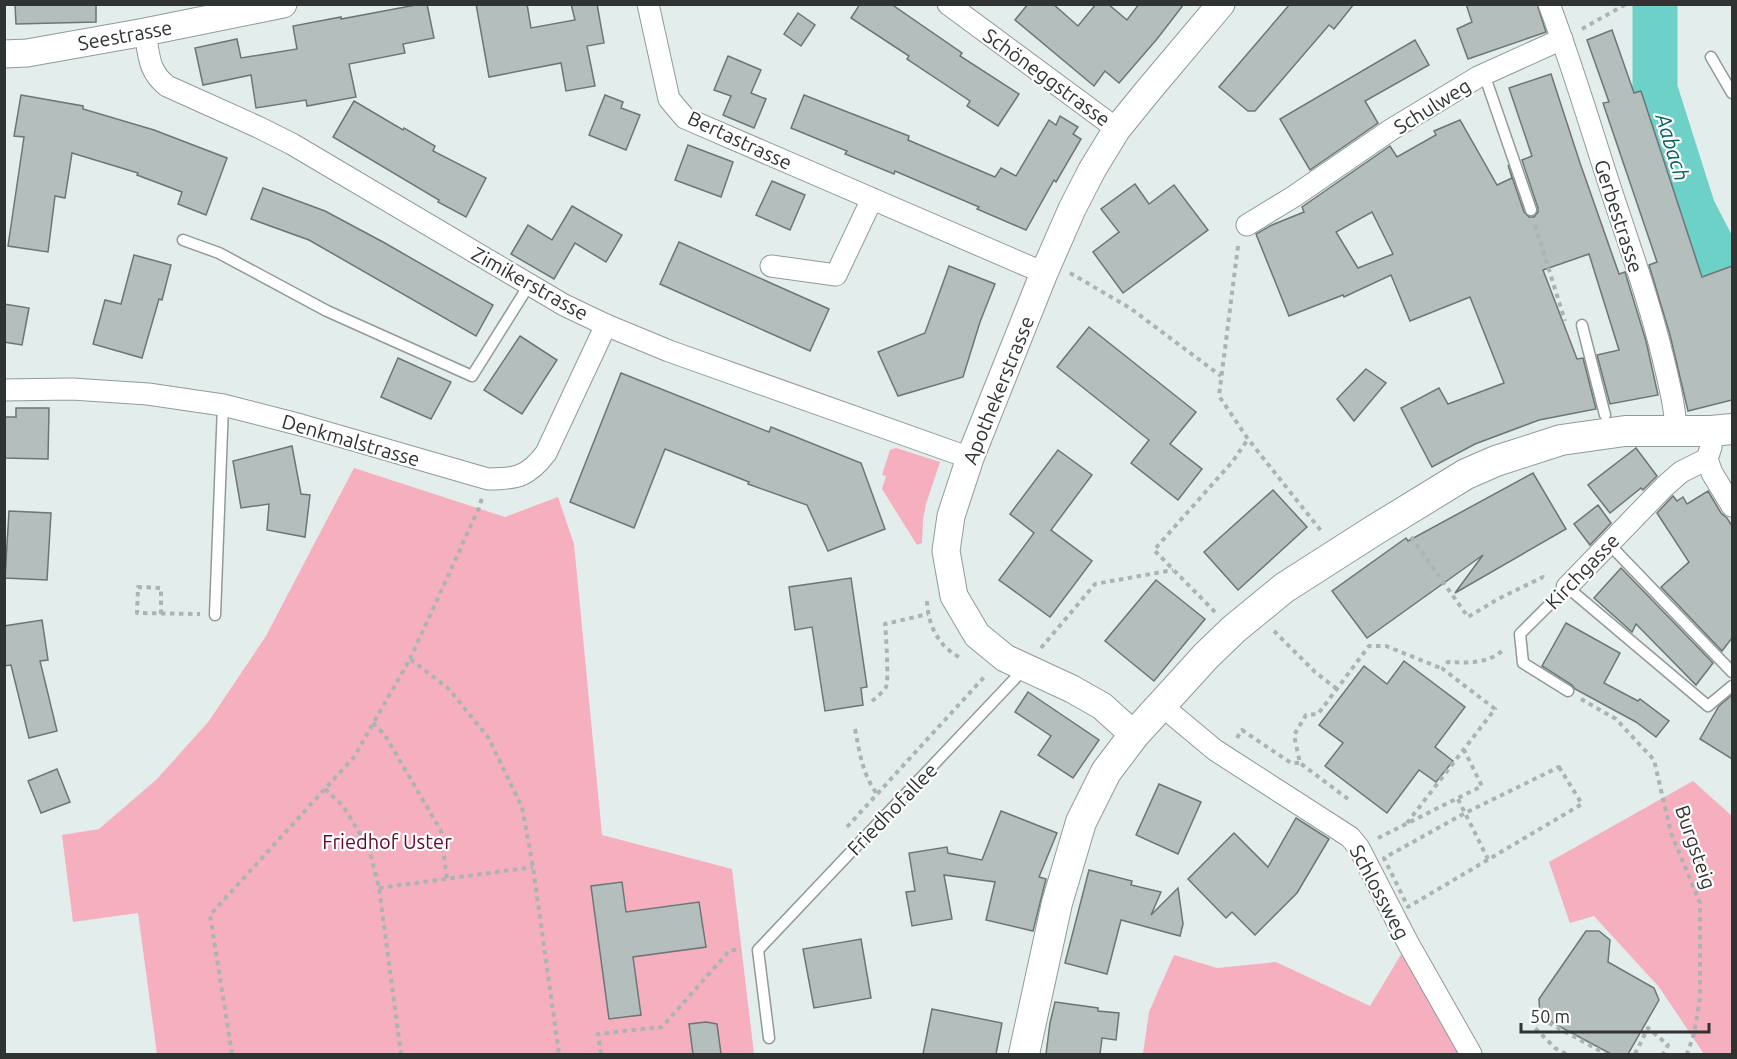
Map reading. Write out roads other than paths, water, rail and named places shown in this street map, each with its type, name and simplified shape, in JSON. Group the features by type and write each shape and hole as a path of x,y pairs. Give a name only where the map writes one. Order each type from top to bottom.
{"main road":[{"path":"1024,1054 1057,903 1081,822 1106,772 1134,735 1206,656 1254,612 1284,588 1397,517 1466,474 1496,461 1562,440 1625,431 1676,430 1717,440"}],"street":[{"name":"Bertastrasse","path":"648,4 669,99 685,118 872,199 1056,272"},
{"name":"Schöneggstrasse","path":"948,4 1117,129"},
{"name":"Apothekerstrasse","path":"1134,735 1102,706 1031,661 1005,658 977,635 954,596 946,551 951,516 970,458 1056,272 1072,209 1117,129 1221,4"},
{"name":"Gerbestrasse","path":"1550,4 1657,334 1676,414 1676,430"},
{"name":"Seestrasse","path":"4,54 27,53 282,5"},
{"name":"Zimikerstrasse","path":"145,32 153,71 167,86 292,144 529,285 606,325 669,351 970,458"},
{"name":"Schulweg","path":"1247,225 1293,197 1392,129 1484,74 1562,39"},
{"path":"771,266 836,275 872,199"},
{"name":"Denkmalstrasse","path":"4,390 83,389 148,394 223,405 488,479 507,479 523,476 536,466 546,453 606,325"},
{"path":"1717,440 1712,473 1732,506"},
{"name":"Kirchgasse","path":"1567,587 1680,472 1717,440"},
{"name":"Schlossweg","path":"1161,705 1215,750 1350,837 1359,848 1408,943 1471,1054"}],"lane":[{"path":"1711,57 1732,93"},
{"path":"1484,74 1531,210"},
{"path":"183,240 219,253 327,311 472,376 529,285"},
{"path":"1582,325 1605,415"},
{"path":"211,615 223,405"},
{"path":"1609,544 1732,672"},
{"path":"1567,587 1708,706 1732,686"},
{"name":"Kirchgasse","path":"1567,587 1520,634 1523,663 1568,691"},
{"name":"Friedhofallee","path":"769,1038 758,950 1031,661"}],"waterway":[{"name":"Aabach","path":"1655,4 1655,89 1693,209 1721,263 1732,278"}],"park label":[{"name":"Friedhof Uster","path":"387,841"}]}
